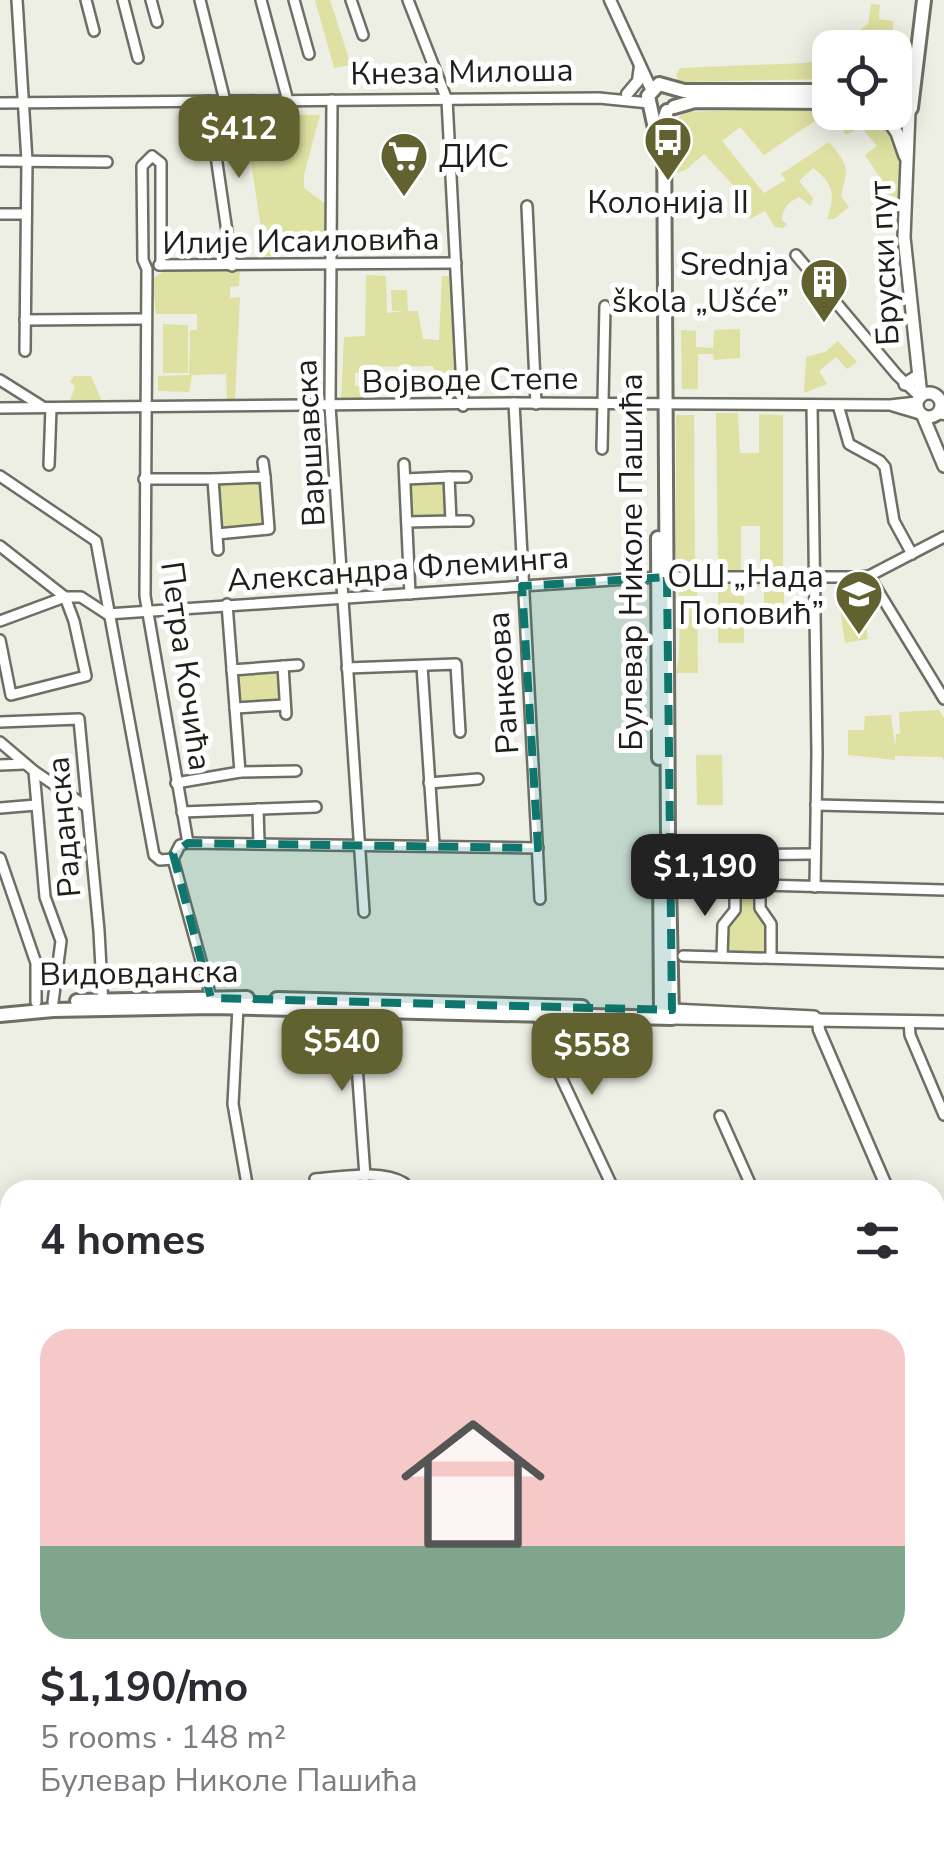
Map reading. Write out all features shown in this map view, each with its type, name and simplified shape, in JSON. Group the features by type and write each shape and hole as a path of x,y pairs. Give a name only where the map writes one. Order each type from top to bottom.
{"main road":[{"name":"Бруски пут","path":"912,98 924,0"},
{"path":"912,57 920,45"},
{"name":"Кнеза Милоша","path":"656,94 684,90 812,91"},
{"path":"656,94 670,109 690,102 812,102"},
{"name":"Булевар Николе Пашића","path":"661,405 664,132 677,99 656,94 667,1014"},
{"path":"664,132 672,112 690,102"},
{"name":"Бруски пут","path":"894,130 906,161"},
{"name":"Бруски пут","path":"909,130 905,259 918,369 944,466"},
{"path":"905,384 918,369"},
{"path":"938,446 944,427"},
{"name":"Видовданска","path":"1,1009 36,1002 103,1004"},
{"name":"Видовданска","path":"212,1002 238,1007 362,1007"},
{"name":"Видовданска","path":"1,1009 212,1002 794,1014 818,1019 944,1022"}],"street":[{"path":"17,0 28,161 25,351"},
{"path":"86,0 94,30"},
{"path":"123,0 138,58"},
{"path":"151,0 156,22"},
{"path":"200,0 225,101"},
{"path":"261,0 288,101"},
{"path":"294,0 308,54"},
{"path":"351,0 363,36"},
{"path":"408,0 448,100 463,406"},
{"path":"610,0 656,94"},
{"path":"627,94 638,81 640,65"},
{"name":"Кнеза Милоша","path":"0,102 448,100 656,94"},
{"name":"Кнеза Милоша","path":"600,98 656,94"},
{"name":"Варшавска","path":"332,100 330,406 364,912"},
{"path":"208,101 232,266"},
{"name":"Петра Кочића","path":"161,265 162,166 152,156 142,166 146,269 146,610 188,842"},
{"path":"0,161 106,162"},
{"path":"527,206 536,404"},
{"path":"0,214 26,214"},
{"path":"796,255 905,384 929,405"},
{"name":"Илије Исаиловића","path":"146,269 161,265 456,263"},
{"path":"602,448 605,306"},
{"path":"25,320 144,319"},
{"path":"0,380 48,408 49,465"},
{"name":"Ранкеова","path":"514,404 540,899"},
{"path":"812,405 814,886"},
{"path":"838,405 849,444 885,467 894,520 912,554"},
{"name":"Војводе Степе","path":"0,408 929,405"},
{"path":"264,462 269,529"},
{"path":"404,464 410,594"},
{"path":"0,476 96,541 154,855 160,860 173,859"},
{"path":"144,479 265,477"},
{"path":"449,478 452,521"},
{"path":"404,479 466,478"},
{"path":"213,479 218,550"},
{"path":"407,522 468,521"},
{"path":"217,534 282,528"},
{"name":"Александра Флеминга","path":"107,614 662,577 869,576 944,537"},
{"path":"0,546 66,597 86,676 11,695 0,640"},
{"path":"869,576 944,699"},
{"path":"0,621 66,597 81,597 107,614"},
{"path":"227,604 240,772"},
{"path":"348,668 456,664 460,732"},
{"path":"232,670 298,665"},
{"path":"236,708 285,709 283,666"},
{"path":"422,666 434,845"},
{"name":"Раданска","path":"0,722 79,719 103,1004"},
{"path":"0,743 87,807"},
{"path":"0,766 29,767"},
{"path":"29,767 45,897 61,941 53,1002"},
{"path":"176,783 240,772 296,771"},
{"path":"429,782 478,779"},
{"path":"0,808 36,805"},
{"path":"816,805 944,808"},
{"path":"182,812 316,807"},
{"path":"258,809 259,842"},
{"path":"212,1002 173,859 175,850 188,842 538,848"},
{"path":"815,854 694,855 691,883 944,890"},
{"path":"0,858 36,963 36,1002"},
{"path":"722,957 723,925 734,910 735,884"},
{"path":"760,885 760,908 771,924 770,958"},
{"path":"683,956 944,962"},
{"path":"238,1007 232,1104 246,1180"},
{"path":"361,1180 362,1007"},
{"path":"537,1010 543,1038 609,1180"},
{"path":"818,1019 819,1030 884,1180"},
{"path":"909,1021 910,1035 944,1115"},
{"path":"720,1116 749,1180"},
{"path":"315,1179 362,1176 401,1180"}],"highlighted area":[{"path":"667,577 672,1010 211,998 173,854 188,843 538,848 522,586"}],"green space":[{"path":"315,0 330,0 351,65 334,68"},
{"path":"871,4 880,5 879,19 893,21 893,30 860,30 868,24"},
{"path":"812,61 812,79 679,82 676,75 680,68"},
{"path":"812,107 812,123 764,155 740,127 722,141 764,193 786,180 781,174 829,142 846,167 841,196 849,207 834,219 827,219 832,196 829,184 813,168 799,181 813,198 811,206 799,197 789,203 783,228 775,227 765,211 750,219 738,213 749,202 704,154 686,170 676,173 674,122 684,112"},
{"path":"244,114 320,115 304,188 327,205 328,253 265,256"},
{"path":"864,130 889,130 897,144 898,215 887,218 870,198 885,185 865,155 877,146"},
{"path":"240,270 239,286 230,287 230,298 240,297 235,400 227,400 226,374 192,375 189,392 158,391 158,376 189,375 190,330 197,330 197,314 156,314 152,279 164,271"},
{"path":"366,275 386,276 387,313 403,311 392,311 391,290 407,290 408,311 418,311 423,339 439,340 442,276 453,276 459,396 439,398 439,372 433,366 361,367 361,372 355,373 355,386 362,386 362,398 341,400 344,337 365,336"},
{"path":"163,324 188,325 188,373 163,373"},
{"path":"740,329 740,358 714,360 713,354 698,354 698,389 682,389 681,330 696,331 696,347 713,348 714,330"},
{"path":"838,341 857,362 847,369 836,357 819,371 827,384 804,393 806,357 825,352"},
{"path":"74,376 91,376 101,399 94,405 69,404"},
{"path":"716,413 738,413 740,453 759,453 759,414 783,415 783,570 760,571 760,526 741,526 741,570 718,571"},
{"path":"676,415 694,415 695,570 676,570"},
{"path":"257,481 261,486 264,524 226,530 220,527 220,483"},
{"path":"411,482 446,484 446,518 413,518"},
{"path":"697,582 698,673 676,673 680,584"},
{"path":"718,583 784,583 784,627 764,627 764,586 744,586 744,643 718,643"},
{"path":"862,593 868,639 845,643 838,596"},
{"path":"280,670 281,702 239,704 237,672"},
{"path":"939,710 944,718 944,761 942,757 895,756 895,760 848,755 848,730 864,730 865,716 891,715 895,747 896,734 900,734 899,712"},
{"path":"696,755 722,755 723,805 697,805"},
{"path":"735,884 760,885 760,908 771,924 771,958 722,957 723,925 735,910"}],"place":[{"name":"Колонија II","path":"668,182"},
{"name":"ДИС","path":"404,198"},
{"name":"Srednja škola „Ušće”","path":"824,324"},
{"name":"ОШ „Нада Поповић”","path":"859,636"}]}
